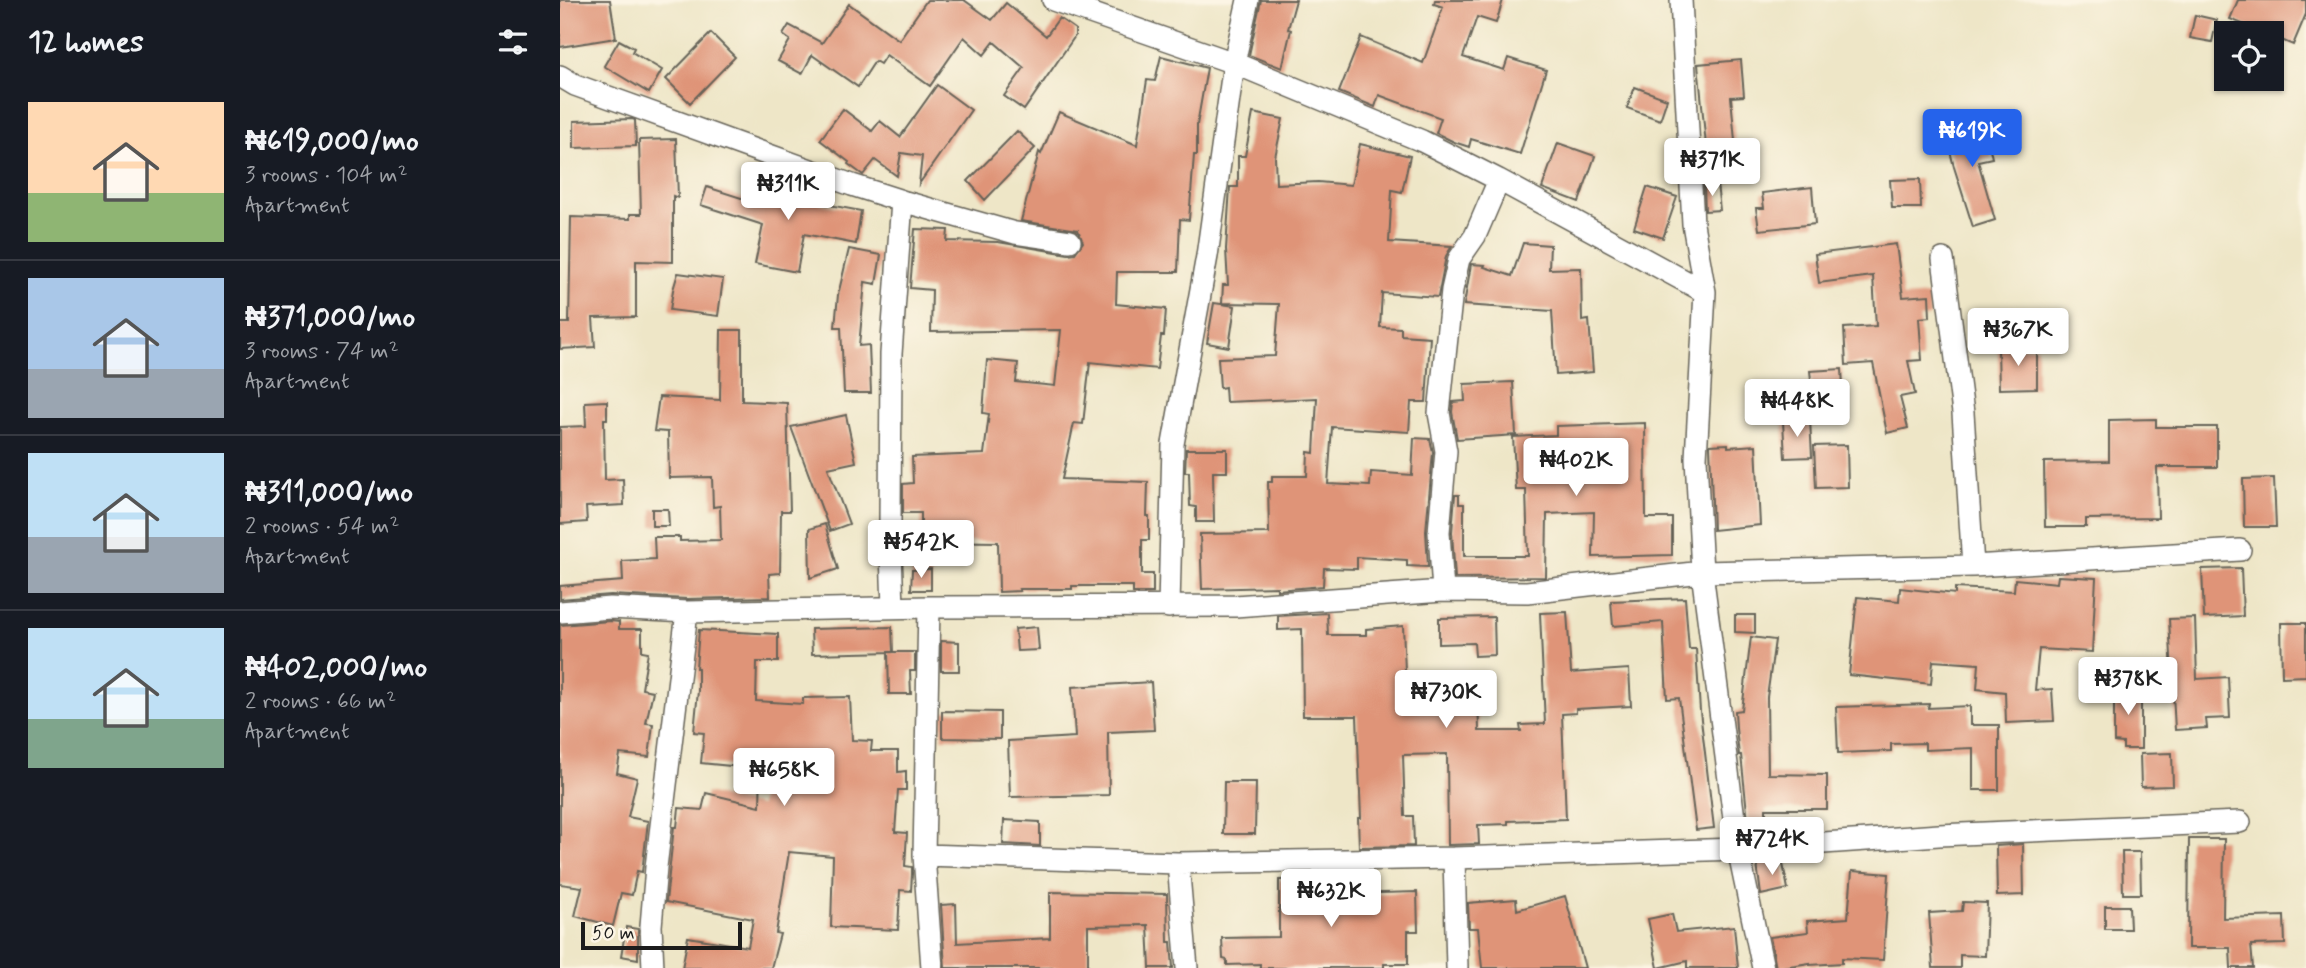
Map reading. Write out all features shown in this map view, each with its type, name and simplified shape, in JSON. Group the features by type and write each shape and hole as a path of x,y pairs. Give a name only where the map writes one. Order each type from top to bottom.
{"street":[{"path":"1053,0 1234,63 1422,141 1705,292"},
{"path":"1169,607 1173,444 1207,256 1234,63 1248,0"},
{"path":"1681,0 1693,224 1705,292 1696,458 1702,572 1738,849 1763,968"},
{"path":"560,76 575,85 902,201 1015,233 1070,241"},
{"path":"1443,591 1438,531 1446,451 1440,413 1452,290 1459,259 1475,236 1499,180"},
{"path":"893,607 890,525 891,354 902,201"},
{"path":"1943,259 1963,413 1973,566"},
{"path":"560,612 610,608 687,612 893,607 1235,606 1443,591 1527,592 1702,572 1973,566 2240,550"},
{"path":"929,607 924,855 932,968"},
{"path":"653,968 651,926 656,867 687,612"},
{"path":"924,855 1178,863 1454,858 1738,849 1939,835 2240,822"},
{"path":"1454,858 1457,968"},
{"path":"1178,863 1187,968"}],"building":[{"path":"560,0 610,0 616,38 560,47"},
{"path":"927,0 964,0 992,20 1006,3 1046,36 1059,18 1075,29 1075,36 1024,110 1004,96 1024,68 994,42 984,55 964,37 930,86 886,55 880,64 875,61 858,87 812,55 802,74 778,61 790,40 783,35 789,25 822,43 849,4 899,40"},
{"path":"1261,0 1296,0 1282,68 1249,55"},
{"path":"1435,0 1503,0 1496,23 1477,17 1463,57 1504,70 1508,58 1546,70 1520,154 1471,139 1469,147 1454,142 1436,133 1441,118 1379,95 1375,107 1339,92 1361,37 1423,63 1443,7 1434,4"},
{"path":"2238,0 2306,0 2306,14 2293,45 2284,41 2284,21 2230,19"},
{"path":"2195,15 2217,20 2214,21 2212,42 2190,38"},
{"path":"711,33 735,57 690,103 666,79"},
{"path":"619,40 634,48 632,52 662,70 649,93 604,66"},
{"path":"1161,56 1207,68 1197,125 1197,155 1194,155 1189,220 1180,219 1178,272 1117,272 1116,304 1166,309 1157,369 1090,362 1083,424 1074,423 1062,479 1148,482 1149,540 1142,540 1142,574 1153,574 1153,593 1133,593 1133,586 1072,586 1072,589 1019,589 1020,591 999,592 998,542 921,541 921,513 903,513 903,484 913,483 912,457 984,454 989,414 983,413 987,360 1018,363 1016,382 1055,386 1061,330 931,332 932,290 910,288 915,229 948,230 947,241 998,242 1075,253 1083,242 1078,230 1021,221 1039,152 1041,154 1059,112 1137,145 1147,80 1155,81"},
{"path":"1741,60 1744,96 1731,97 1737,163 1708,166 1698,64"},
{"path":"937,85 971,110 919,184 922,156 901,153 897,176 875,160 863,175 820,140 843,109 872,131 880,121 900,137"},
{"path":"1635,87 1667,99 1660,120 1627,108"},
{"path":"1253,113 1283,119 1275,157 1276,184 1318,182 1351,185 1360,144 1410,156 1402,192 1392,190 1389,242 1452,246 1446,256 1438,297 1382,293 1380,327 1401,328 1401,335 1430,337 1426,402 1411,402 1409,432 1332,427 1328,484 1370,486 1371,472 1412,475 1414,438 1430,439 1433,452 1426,531 1428,567 1407,566 1407,560 1357,557 1357,569 1324,568 1323,586 1277,590 1277,587 1202,589 1200,534 1269,533 1268,482 1272,482 1272,476 1307,476 1308,452 1314,453 1317,398 1226,402 1225,387 1220,388 1218,358 1275,356 1279,304 1222,303 1223,285 1228,285 1226,249 1230,187 1238,187 1238,156 1245,156"},
{"path":"635,120 636,146 574,148 574,121"},
{"path":"1984,122 1992,158 1978,161 1995,220 1973,227 1945,131"},
{"path":"1017,131 1035,148 985,200 968,181"},
{"path":"676,139 678,198 673,196 673,262 636,261 636,317 593,318 595,347 560,349 560,323 569,323 571,217 630,219 630,214 641,214 639,140"},
{"path":"1558,143 1595,156 1579,202 1542,188"},
{"path":"1920,179 1921,208 1892,208 1890,180"},
{"path":"767,184 821,196 819,203 861,211 856,244 804,234 797,272 755,264 763,225 701,205 707,187 763,205"},
{"path":"1717,184 1720,210 1705,211 1704,186"},
{"path":"1647,187 1677,197 1663,238 1634,228"},
{"path":"1812,187 1815,224 1759,230 1756,208 1764,208 1762,193"},
{"path":"1523,243 1550,245 1549,269 1581,268 1582,321 1589,320 1593,372 1556,375 1552,311 1464,305 1471,264 1485,265 1484,267 1512,276"},
{"path":"1896,244 1903,297 1929,295 1930,317 1919,318 1922,360 1908,361 1915,394 1900,397 1908,428 1887,433 1873,363 1846,365 1844,328 1876,326 1873,276 1819,283 1815,254"},
{"path":"849,249 881,255 876,284 865,282 859,346 869,345 871,393 844,393 841,327 835,327 838,295"},
{"path":"678,273 723,279 718,316 670,310"},
{"path":"1214,303 1235,306 1229,347 1207,343"},
{"path":"721,330 742,330 742,401 787,403 790,511 781,511 780,573 769,574 770,597 687,599 611,595 560,599 560,586 623,581 622,561 655,559 654,537 680,537 680,541 721,540 720,506 713,507 712,477 669,478 668,432 654,431 659,397 720,400"},
{"path":"2037,347 2037,388 1999,389 1998,348"},
{"path":"1842,369 1843,386 1812,388 1810,371"},
{"path":"1513,382 1516,435 1457,439 1453,402 1465,401 1464,384"},
{"path":"607,401 607,419 604,419 605,480 623,479 624,505 586,507 587,522 560,524 560,427 586,426 585,402"},
{"path":"846,415 856,462 828,468 849,524 830,531 791,427"},
{"path":"2156,419 2156,427 2217,427 2217,467 2157,467 2158,518 2086,519 2086,527 2045,527 2044,462 2109,461 2109,420"},
{"path":"1810,420 1812,457 1785,458 1783,421"},
{"path":"1645,423 1646,518 1672,518 1672,555 1593,557 1594,512 1547,514 1546,577 1455,578 1452,532 1455,495 1459,495 1459,504 1464,504 1464,556 1528,556 1526,490 1516,490 1513,437 1556,435 1556,426"},
{"path":"1728,444 1728,447 1756,445 1760,525 1713,530 1710,445"},
{"path":"1847,445 1848,487 1816,488 1814,446"},
{"path":"1186,449 1227,449 1227,472 1213,472 1214,522 1196,522 1196,507 1190,506 1189,472 1185,472"},
{"path":"2274,478 2276,527 2244,527 2243,479"},
{"path":"652,509 668,509 669,526 652,526"},
{"path":"825,524 838,569 810,578 809,529"},
{"path":"2241,568 2243,616 2204,618 2202,569"},
{"path":"931,569 931,590 911,590 912,570"},
{"path":"2058,576 2096,578 2092,652 2039,649 2035,690 2052,689 2054,721 2006,723 2005,692 1977,689 1979,664 1933,661 1931,684 1849,675 1857,597 1899,601 1900,588 1955,594 1955,588 2014,591 2015,579 2057,583"},
{"path":"1685,598 1689,649 1696,649 1700,711 1714,828 1696,830 1679,698 1667,699 1663,622 1613,626 1611,601"},
{"path":"1567,612 1571,673 1629,669 1631,706 1576,709 1576,713 1562,714 1566,819 1478,825 1479,844 1448,845 1447,754 1403,755 1405,816 1413,816 1414,846 1359,847 1358,818 1361,818 1357,716 1303,716 1302,629 1278,630 1278,616 1327,613 1328,635 1366,635 1366,629 1403,626 1406,693 1478,692 1479,731 1521,731 1520,725 1545,724 1540,613"},
{"path":"1735,615 1755,615 1755,633 1735,632"},
{"path":"1494,617 1495,655 1475,656 1474,643 1439,644 1439,618"},
{"path":"2195,618 2197,679 2228,677 2230,718 2206,719 2207,728 2175,730 2169,619"},
{"path":"619,622 619,629 642,629 642,651 648,652 642,689 653,691 646,723 653,724 649,757 620,754 617,773 637,778 628,817 648,821 642,872 637,871 632,895 621,893 613,926 575,916 582,887 560,884 560,625"},
{"path":"2281,623 2306,623 2306,676 2282,677"},
{"path":"892,627 893,652 812,654 811,629"},
{"path":"1037,627 1039,650 1017,651 1015,629"},
{"path":"699,630 778,634 778,662 757,662 756,701 803,704 803,698 850,697 852,740 872,741 871,751 898,751 898,772 906,771 906,790 898,790 895,832 907,833 905,866 912,867 912,874 911,891 900,890 898,930 831,927 833,856 789,852 776,933 780,934 771,968 682,968 688,937 748,947 753,919 666,902 674,827 677,827 679,808 702,810 706,793 760,806 761,769 701,763 704,733 694,732"},
{"path":"1751,637 1775,640 1767,697 1768,774 1827,775 1827,809 1766,809 1766,821 1748,821 1735,711 1742,710"},
{"path":"941,641 959,642 959,671 941,671"},
{"path":"888,652 915,652 915,671 910,671 911,694 889,694"},
{"path":"1151,682 1154,730 1108,732 1109,795 1010,797 1008,741 1075,737 1072,687"},
{"path":"2114,688 2141,688 2141,749 2123,749 2123,743 2114,742"},
{"path":"1929,704 1928,708 1970,706 1970,725 1999,725 1999,790 1973,790 1973,748 1925,750 1925,743 1891,744 1891,751 1838,753 1836,707"},
{"path":"942,711 1000,712 1000,739 942,738"},
{"path":"2172,753 2173,786 2141,787 2140,754"},
{"path":"1224,782 1256,782 1255,834 1223,834"},
{"path":"1004,820 1040,822 1040,846 1003,844"},
{"path":"2189,839 2224,839 2223,918 2284,916 2285,944 2251,945 2253,968 2231,968 2230,948 2188,948"},
{"path":"2023,844 2024,895 1997,896 1996,846"},
{"path":"2122,852 2140,852 2141,894 2123,894"},
{"path":"1782,859 1788,889 1761,895 1757,864"},
{"path":"1852,871 1889,874 1883,960 1842,958 1842,963 1810,963 1776,968 1770,937 1808,932 1807,921 1848,918"},
{"path":"1279,880 1345,880 1345,894 1417,892 1418,931 1408,931 1408,964 1384,964 1384,968 1260,968 1260,964 1227,965 1227,960 1223,959 1222,938 1279,937"},
{"path":"1050,892 1167,894 1168,942 1171,942 1173,968 1150,968 1148,925 1088,926 1088,968 945,968 941,905 956,904 957,943 1050,938"},
{"path":"1565,896 1585,968 1482,968 1478,928 1469,928 1468,903 1516,899 1517,910"},
{"path":"1963,902 1987,903 1985,956 1960,955 1960,968 1933,968 1929,913 1962,911"},
{"path":"2105,906 2129,906 2130,929 2105,929"},
{"path":"1672,914 1676,932 1734,926 1738,968 1687,968 1687,961 1658,968 1648,919"},
{"path":"626,927 638,929 638,959 621,956"}]}
